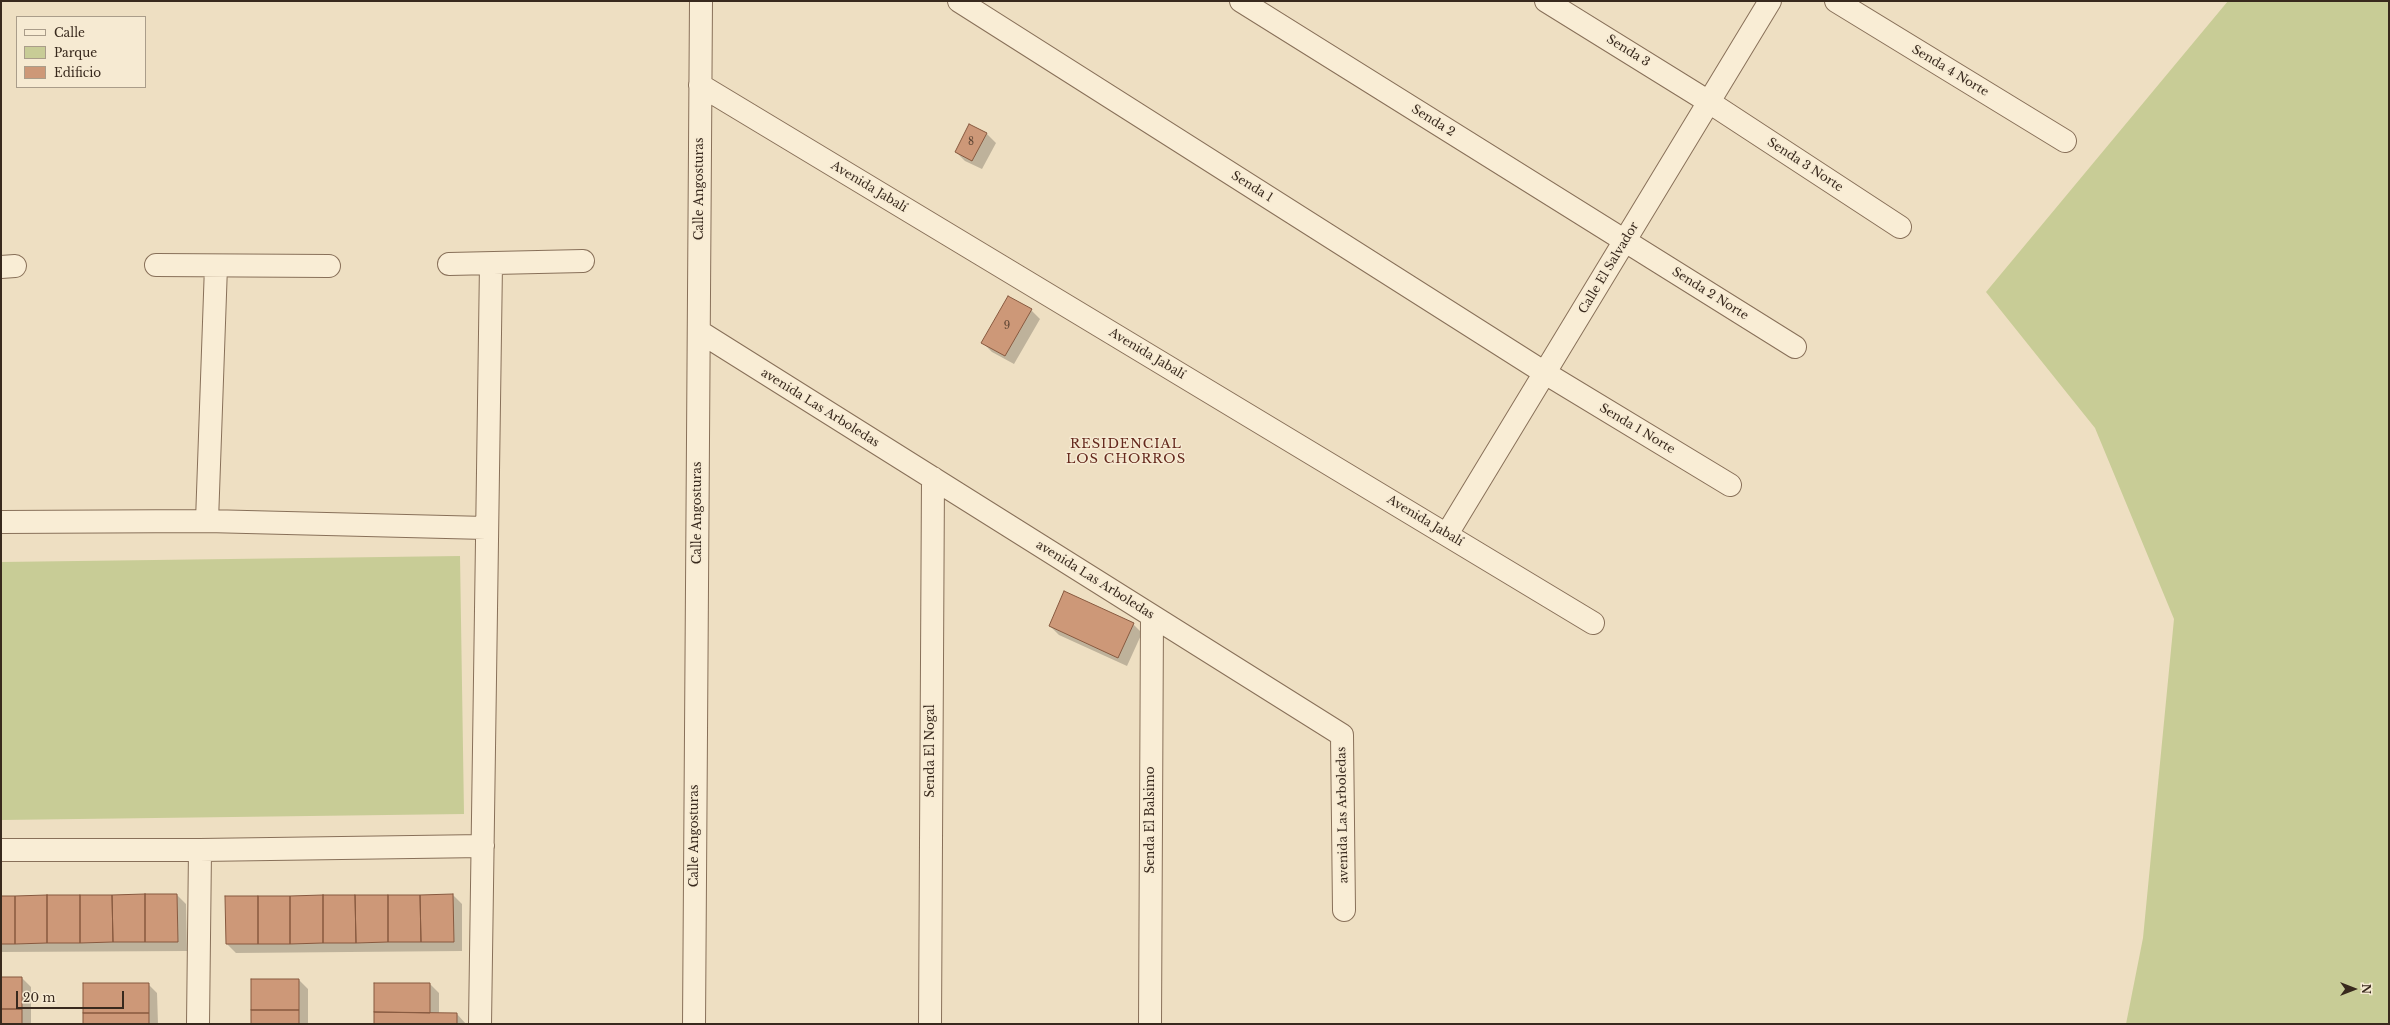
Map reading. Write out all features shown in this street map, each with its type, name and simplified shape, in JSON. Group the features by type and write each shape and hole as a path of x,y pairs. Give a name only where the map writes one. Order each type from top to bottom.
{"street":[{"name":"Calle Angosturas","path":"694,1024 700,332 701,1"},
{"name":"Senda 1","path":"959,1 1545,373"},
{"name":"Senda 2","path":"1241,1 1625,241"},
{"name":"Senda 3","path":"1546,1 1709,102"},
{"name":"Calle El Salvador","path":"1447,534 1770,1"},
{"name":"Senda 4 Norte","path":"1836,1 2065,141"},
{"name":"Avenida Jabalí","path":"700,85 1593,623"},
{"name":"Senda 3 Norte","path":"1709,102 1900,227"},
{"name":"Senda 2 Norte","path":"1625,241 1795,347"},
{"path":"450,264 583,261"},
{"path":"480,1024 491,264"},
{"path":"156,265 329,266"},
{"path":"207,521 216,266"},
{"name":"avenida Las Arboledas","path":"700,332 1342,735 1344,910"},
{"name":"Senda 1 Norte","path":"1545,373 1730,485"},
{"name":"Senda El Nogal","path":"930,1024 933,478"},
{"path":"1,522 207,521 486,528"},
{"name":"Senda El Balsimo","path":"1150,1024 1152,616"},
{"path":"1,850 200,850 483,846"},
{"path":"198,1024 200,850"}],"green space":[{"path":"2228,1 2389,1 2389,1024 2126,1024 2143,938 2174,619 2095,428 1986,292"},
{"path":"460,556 464,814 1,820 1,562"}],"building":[{"path":"969,124 987,133 972,161 955,152"},
{"path":"1008,296 1032,309 1005,356 981,343"},
{"path":"1064,591 1134,623 1118,658 1049,626"},
{"path":"145,894 177,894 178,942 145,942"},
{"path":"145,894 145,942 113,942 112,895"},
{"path":"453,894 454,942 421,942 420,895"},
{"path":"47,895 80,895 80,943 47,943"},
{"path":"47,895 47,943 15,944 15,896"},
{"path":"80,895 112,895 113,942 80,943"},
{"path":"323,895 355,895 356,943 323,943"},
{"path":"323,895 323,943 290,944 290,896"},
{"path":"355,895 388,895 388,942 356,943"},
{"path":"388,895 420,895 421,942 388,942"},
{"path":"1,896 15,896 15,944 1,944"},
{"path":"225,896 258,896 258,944 226,944"},
{"path":"258,896 290,896 290,944 258,944"},
{"path":"1,977 22,977 22,1009 1,1009"},
{"path":"251,979 299,979 299,1010 251,1010"},
{"path":"83,983 149,983 149,1013 83,1013"},
{"path":"374,983 430,983 430,1013 374,1012"},
{"path":"1,1009 22,1009 22,1024 1,1024"},
{"path":"251,1010 299,1010 299,1024 251,1024"},
{"path":"374,1012 457,1013 457,1024 374,1024"},
{"path":"83,1013 149,1013 149,1024 83,1024"}],"district":[{"name":"RESIDENCIAL LOS CHORROS","path":"1126,452"}]}
